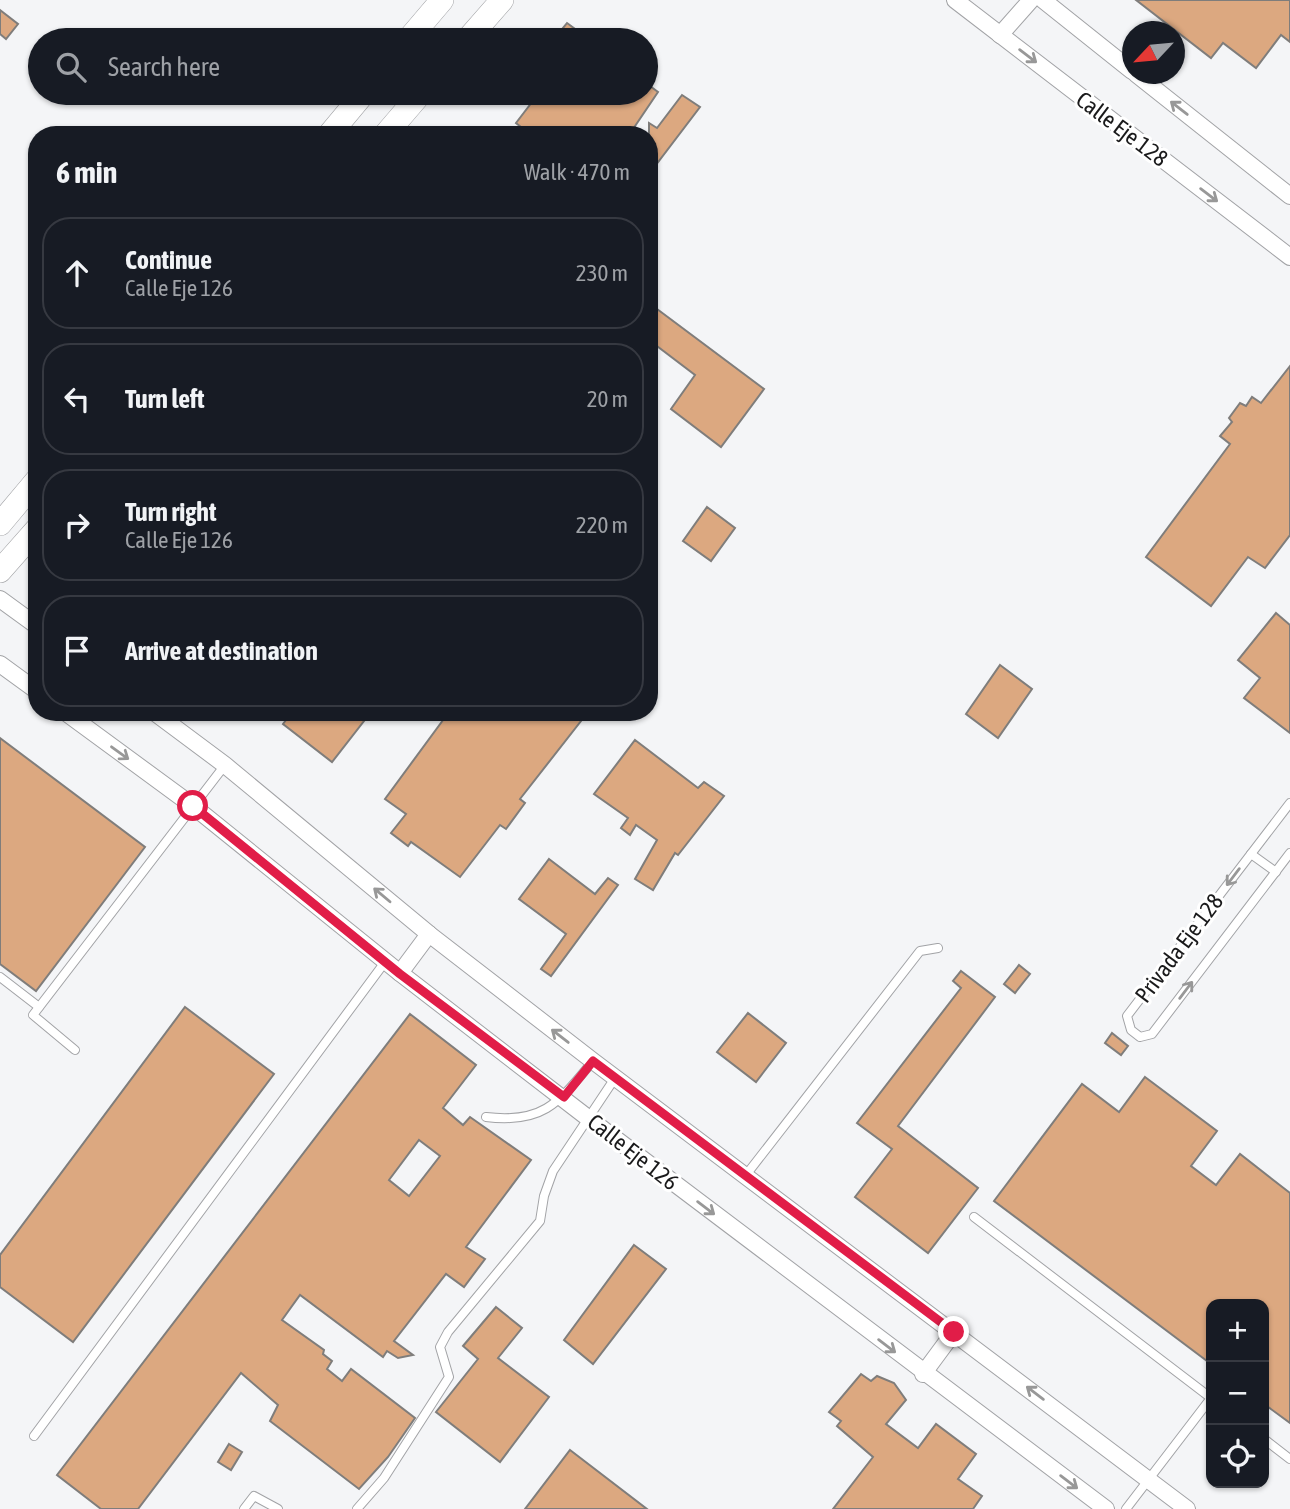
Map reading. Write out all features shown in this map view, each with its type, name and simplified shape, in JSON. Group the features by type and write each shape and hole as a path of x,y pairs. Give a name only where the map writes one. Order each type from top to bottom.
{"main road":[{"path":"418,28 442,0"},
{"path":"478,28 502,0"},
{"path":"336,126 354,105"},
{"path":"393,126 411,105"},
{"path":"0,524 28,491"},
{"path":"0,571 28,539"}],"street":[{"name":"Calle Eje 128","path":"955,0 1290,257"},
{"path":"1000,35 1031,0"},
{"path":"1043,0 1122,63"},
{"path":"1149,84 1290,196"},
{"path":"0,598 28,619"},
{"path":"0,664 28,684"},
{"name":"Calle Eje 126","path":"77,721 193,806 400,974 923,1374 1105,1509"},
{"name":"Calle Eje 126","path":"166,721 225,765 429,934 593,1061 1187,1509"},
{"path":"400,974 429,934"},
{"path":"923,1374 954,1332"}],"lane":[{"path":"75,1050 33,1015 225,765"},
{"name":"Privada Eje 128","path":"1290,803 1127,1016 1131,1030 1140,1037 1152,1034 1290,853"},
{"path":"1251,854 1276,872"},
{"path":"746,1175 920,951 937,948"},
{"path":"34,1436 385,962"},
{"path":"0,977 39,1007"},
{"path":"486,1116 507,1119 547,1110 564,1097 593,1061"},
{"path":"357,1509 384,1478 431,1409 449,1377 440,1347 447,1332 540,1221 544,1196 553,1171 615,1077"},
{"path":"974,1217 1206,1394"},
{"path":"1126,1509 1206,1405"},
{"path":"1269,1443 1290,1459"},
{"path":"244,1509 254,1496 278,1509"}],"building":[{"path":"1136,0 1290,0 1290,42 1281,35 1256,68 1223,43 1211,58 1185,38 1185,21 1163,21"},
{"path":"0,10 18,24 6,39 0,34"},
{"path":"682,95 700,107 658,162 658,127"},
{"path":"530,105 649,105 635,126 520,126 516,123"},
{"path":"658,310 764,389 721,447 671,409 695,375 658,347"},
{"path":"1290,366 1290,535 1265,568 1248,557 1211,606 1146,557 1230,444 1220,436 1232,422 1229,418 1240,403 1246,406 1252,397 1261,403"},
{"path":"707,507 735,528 711,561 683,541"},
{"path":"1276,613 1290,625 1290,733 1244,698 1260,678 1238,660"},
{"path":"1000,665 1032,689 998,738 966,714"},
{"path":"285,721 364,721 332,762 283,724"},
{"path":"442,721 581,721 520,799 525,803 506,829 500,825 460,877 411,842 408,846 391,833 406,814 385,799"},
{"path":"0,738 145,847 36,991 0,964"},
{"path":"635,740 698,788 704,782 724,796 678,855 675,853 653,890 635,879 657,840 636,825 630,835 621,828 628,818 594,794"},
{"path":"549,859 595,894 608,878 618,885 551,976 541,969 566,934 519,899"},
{"path":"1019,965 1030,974 1015,993 1004,984"},
{"path":"961,971 995,997 898,1126 978,1188 928,1253 855,1197 892,1149 857,1123 961,988 953,981"},
{"path":"185,1007 274,1074 73,1342 0,1287 0,1255"},
{"path":"748,1013 786,1043 756,1082 717,1052"},
{"path":"410,1014 476,1065 443,1108 463,1125 470,1117 531,1160 466,1247 485,1259 464,1287 446,1274 394,1341 413,1355 398,1358 387,1351 383,1357 300,1295 282,1320 324,1350 323,1354 332,1361 327,1369 342,1381 351,1369 415,1418 388,1457 359,1489 270,1421 278,1405 241,1373 138,1509 101,1509 57,1475","holes":["419,1140 440,1156 409,1196 389,1180"]},
{"path":"1112,1033 1128,1046 1121,1055 1105,1043"},
{"path":"1145,1077 1217,1131 1191,1166 1216,1185 1240,1154 1290,1193 1290,1423 1269,1408 1269,1299 1206,1299 1206,1360 994,1201 1082,1084 1119,1112"},
{"path":"634,1245 666,1269 593,1364 564,1340"},
{"path":"496,1307 522,1328 498,1358 549,1397 500,1462 436,1412 478,1359 463,1346"},
{"path":"861,1374 871,1381 877,1376 894,1383 906,1400 886,1424 918,1448 936,1424 976,1454 958,1479 982,1496 973,1509 833,1509 873,1457 837,1426 841,1421 829,1412"},
{"path":"229,1444 242,1452 231,1470 218,1462"},
{"path":"570,1450 647,1509 525,1509"}],"route":[{"path":"193,806 400,974 564,1097 593,1061 954,1332"}]}
